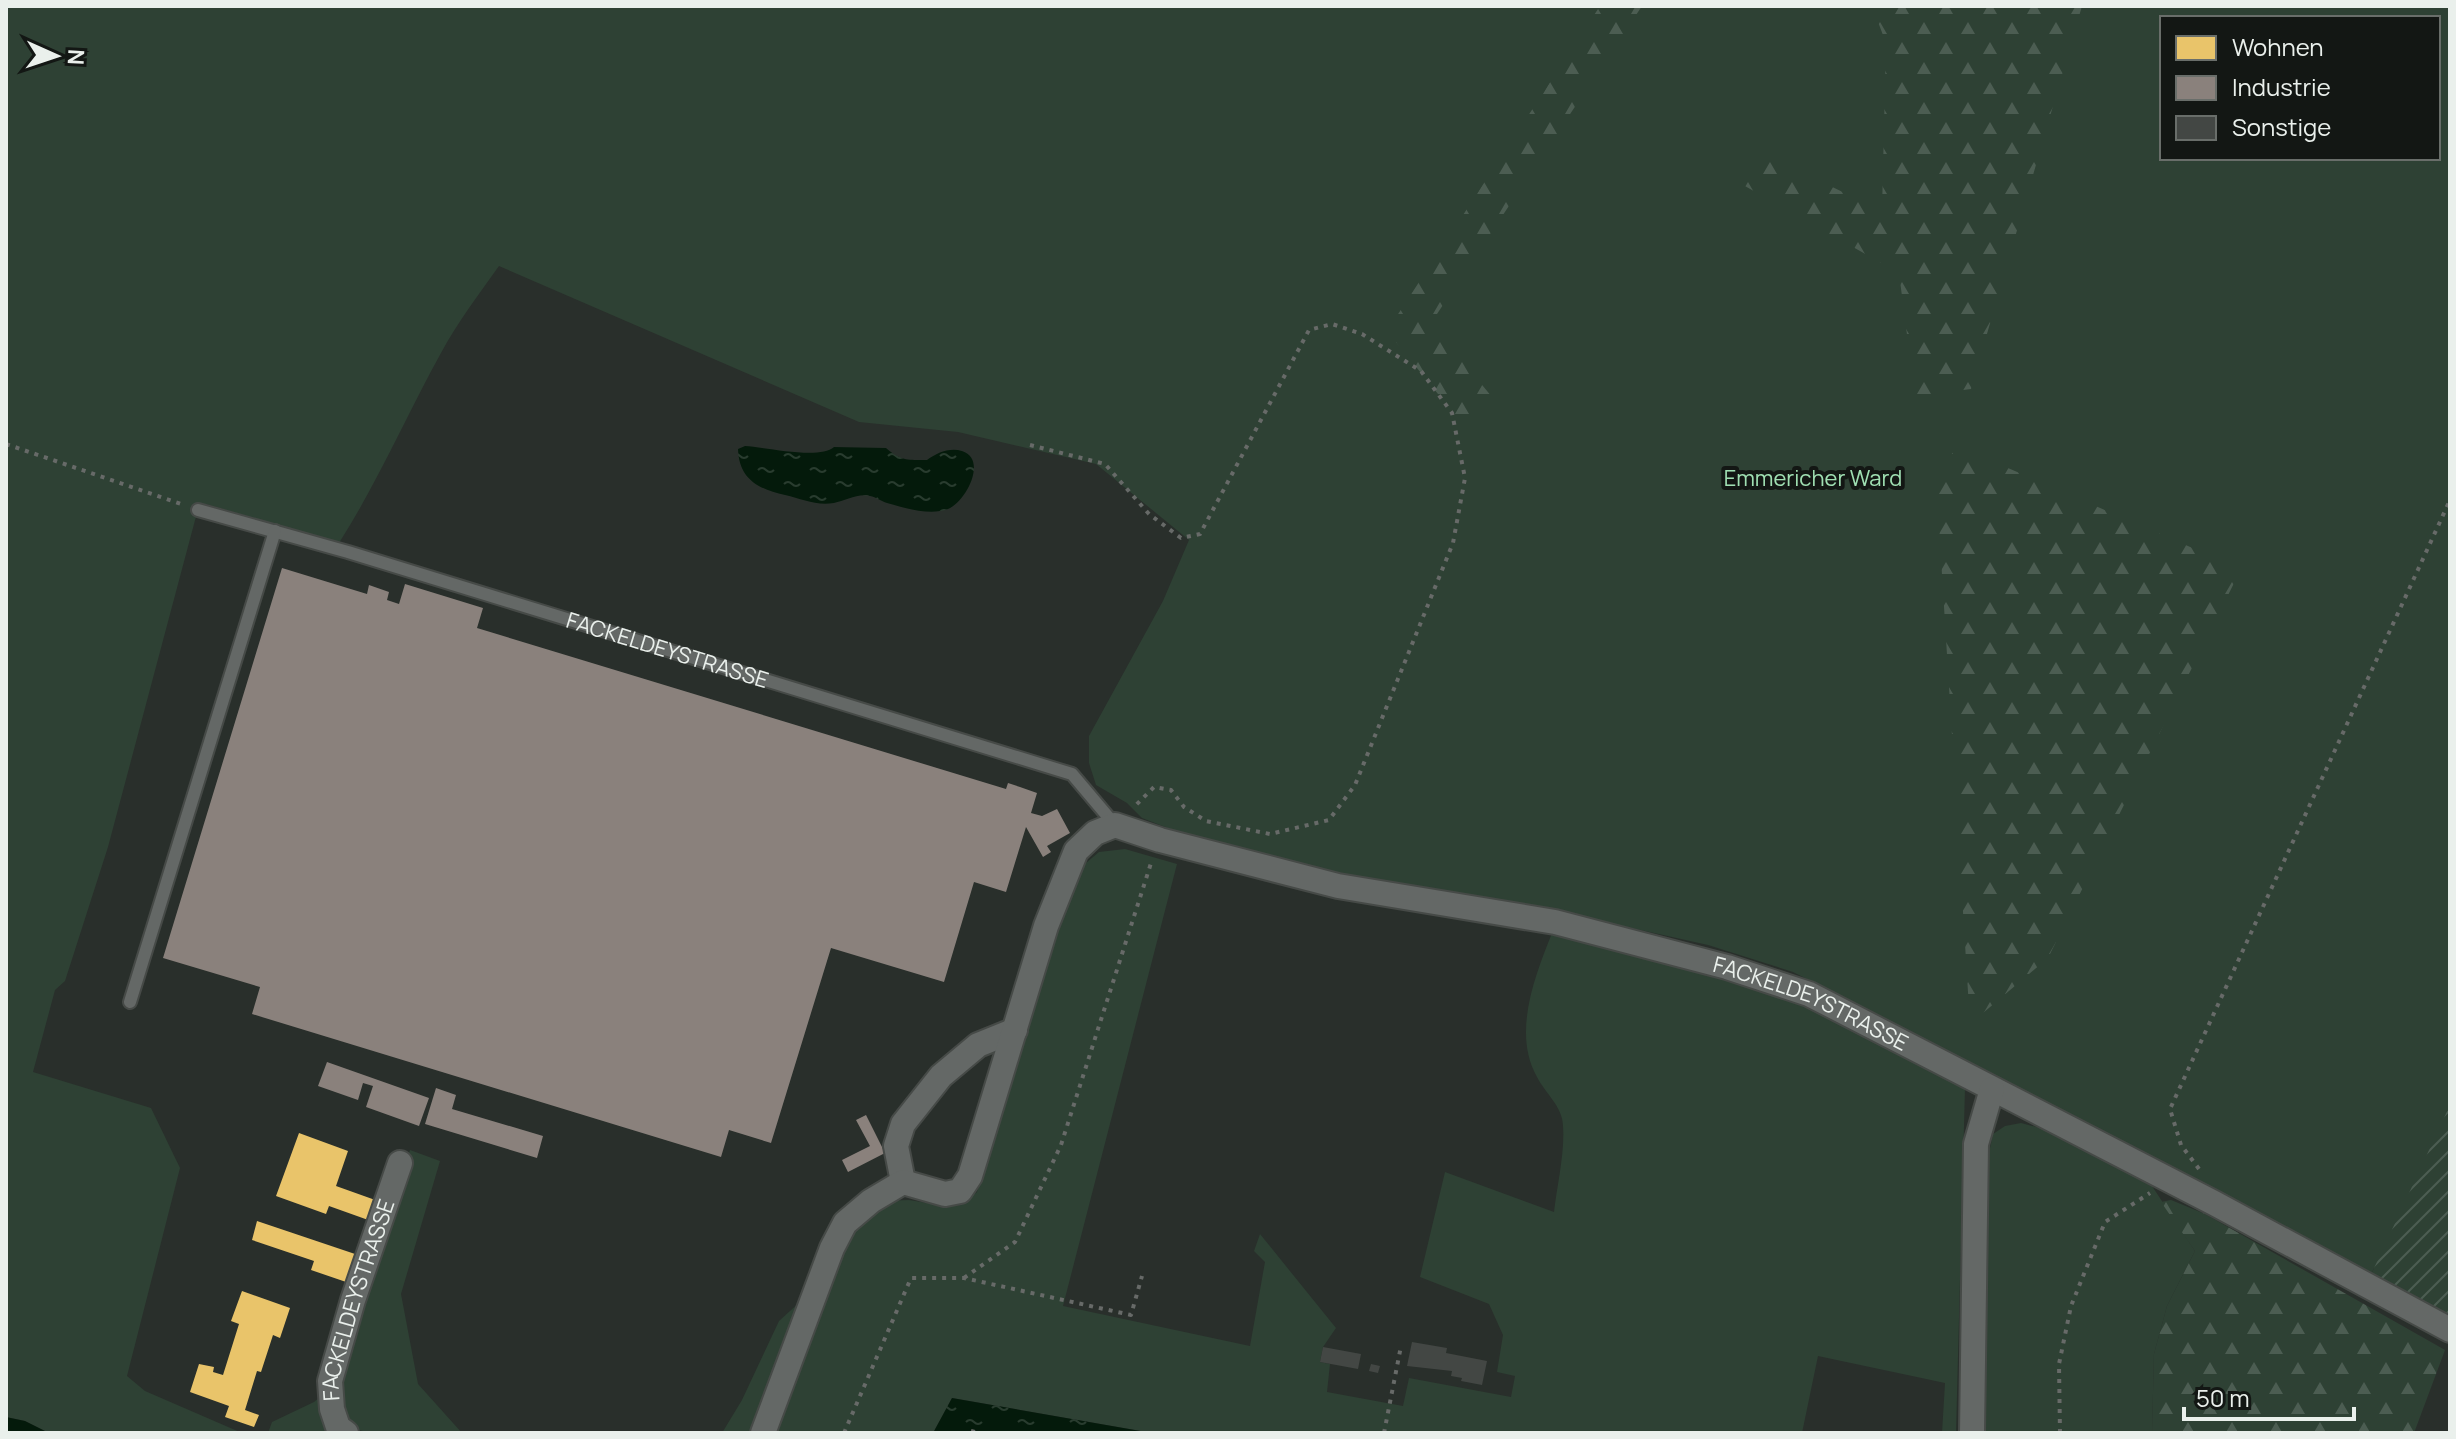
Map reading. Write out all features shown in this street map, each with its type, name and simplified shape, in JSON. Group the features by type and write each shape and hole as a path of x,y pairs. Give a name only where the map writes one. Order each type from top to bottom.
{"street":[{"name":"FACKELDEYSTRASSE","path":"1115,825 1160,840 1338,886 1555,922 1727,967 1809,994 2214,1203 2450,1330"},
{"path":"763,1433 832,1248 845,1223 871,1201 903,1182 945,1194 960,1191 970,1176 1046,926 1076,851 1095,833 1115,825"},
{"path":"903,1182 896,1146 903,1124 950,1069 978,1045 1015,1030"},
{"path":"1972,1433 1976,1144 1992,1089"},
{"name":"FACKELDEYSTRASSE","path":"346,1433 338,1427 332,1409 330,1381 353,1300 400,1163"}],"lane":[{"name":"FACKELDEYSTRASSE","path":"198,510 1072,774 1115,825"},
{"path":"130,1002 275,531"}],"path":[{"path":"1030,445 1105,464 1149,514 1181,538 1200,534 1309,330 1332,324 1362,334 1421,371 1452,413 1465,478 1453,543 1355,785 1329,820 1270,834 1206,821 1184,807 1171,790 1154,787 1115,825"},
{"path":"6,444 198,510"},
{"path":"2214,1203 2205,1177 2181,1145 2170,1109 2450,500"},
{"path":"964,1278 1015,1242 1061,1145 1160,840"},
{"path":"2060,1433 2059,1364 2071,1306 2092,1249 2105,1222 2153,1192"},
{"path":"844,1433 911,1278 964,1278 1131,1315 1142,1276"},
{"path":"1384,1433 1401,1346"},
{"path":"971,1431 979,1433"}],"green space":[{"name":"Emmericher Ward","path":"6,6 2450,6 2450,1307 2374,1268 2369,1279 2206,1188 1793,972 1708,945 1555,911 1289,864 1178,832 1142,818 1127,803 1096,785 1089,763 1089,736 1163,601 1189,540 1096,464 958,432 859,422 499,266 447,342 339,543 206,504 198,509 108,847 65,981 55,990 33,1072 151,1108 180,1168 127,1376 145,1391 242,1433 49,1433 25,1421 6,1417"},
{"path":"1600,6 1642,6 1431,323 1492,397 1472,436 1387,331"},
{"path":"1872,6 2082,6 1971,389 1915,396 1899,273 1736,181 1762,153 1882,211 1886,43"},
{"path":"1957,446 2241,569 2048,958 1970,1024 1936,478"},
{"path":"1125,849 1177,864 1063,1306 1250,1346 1265,1262 1254,1251 1260,1234 1336,1328 1323,1347 1320,1362 1330,1364 1327,1392 1403,1406 1409,1378 1511,1397 1515,1376 1497,1372 1503,1335 1489,1304 1420,1277 1445,1172 1554,1212 1563,1147 1562,1119 1537,1077 1526,1042 1533,986 1552,933 1752,983 1796,1002 1965,1088 1956,1433 1942,1433 1945,1383 1818,1356 1802,1433 1152,1433 952,1398 933,1433 722,1433 742,1400 779,1321 801,1301 844,1239 883,1201 961,1205 977,1192 1074,873 1099,852"},
{"path":"2450,1105 2450,1321 2369,1279"},
{"path":"2021,1123 2044,1129 2150,1183 2195,1251 2167,1306 2154,1354 2152,1433 1982,1433 1987,1162 1993,1134 2005,1126"},
{"path":"410,1150 440,1161 401,1294 418,1384 462,1433 369,1433 356,1429 348,1433 268,1433 272,1422 314,1402 339,1381 360,1304"},
{"path":"2171,1200 2205,1214 2445,1350 2414,1433 2152,1433 2154,1354 2167,1306 2195,1251 2161,1202"}],"water":[{"path":"745,446 805,453 827,451 834,447 886,448 900,458 914,460 927,460 943,451 957,450 970,456 974,471 961,498 955,505 941,511 909,509 865,495 821,504 775,493 752,481 739,459 738,449"},
{"path":"952,1398 1152,1433 933,1433"},
{"path":"6,1417 25,1421 49,1433 6,1433"}],"building: Wohnen":[{"path":"299,1133 348,1151 336,1186 378,1201 371,1221 329,1206 326,1214 276,1196"},
{"path":"257,1221 358,1255 349,1283 311,1270 314,1261 252,1240"},
{"path":"242,1291 290,1308 280,1338 273,1335 261,1372 257,1371 245,1410 259,1415 254,1427 225,1417 229,1406 190,1392 199,1364 214,1367 213,1372 223,1375 239,1324 231,1321"}],"building: Industrie":[{"path":"282,568 367,594 369,585 389,592 387,600 399,604 405,584 483,608 477,628 1006,789 1008,783 1020,787 1037,793 1031,813 1042,816 1057,809 1070,833 1047,846 1051,852 1043,857 1026,827 1006,892 974,882 944,982 831,948 771,1143 729,1130 721,1157 252,1014 260,987 163,958"},
{"path":"327,1062 429,1098 419,1126 366,1107 373,1086 363,1083 358,1100 318,1086"},
{"path":"436,1088 456,1095 452,1109 543,1136 537,1158 425,1124"},
{"path":"866,1115 885,1153 848,1172 842,1160 870,1146 856,1120"}],"building: Sonstige":[{"path":"1412,1342 1447,1348 1446,1353 1487,1361 1482,1385 1461,1381 1462,1378 1451,1376 1452,1371 1407,1366"},
{"path":"1323,1347 1361,1354 1358,1369 1320,1362"},
{"path":"1371,1364 1380,1366 1378,1373 1369,1371"}]}
